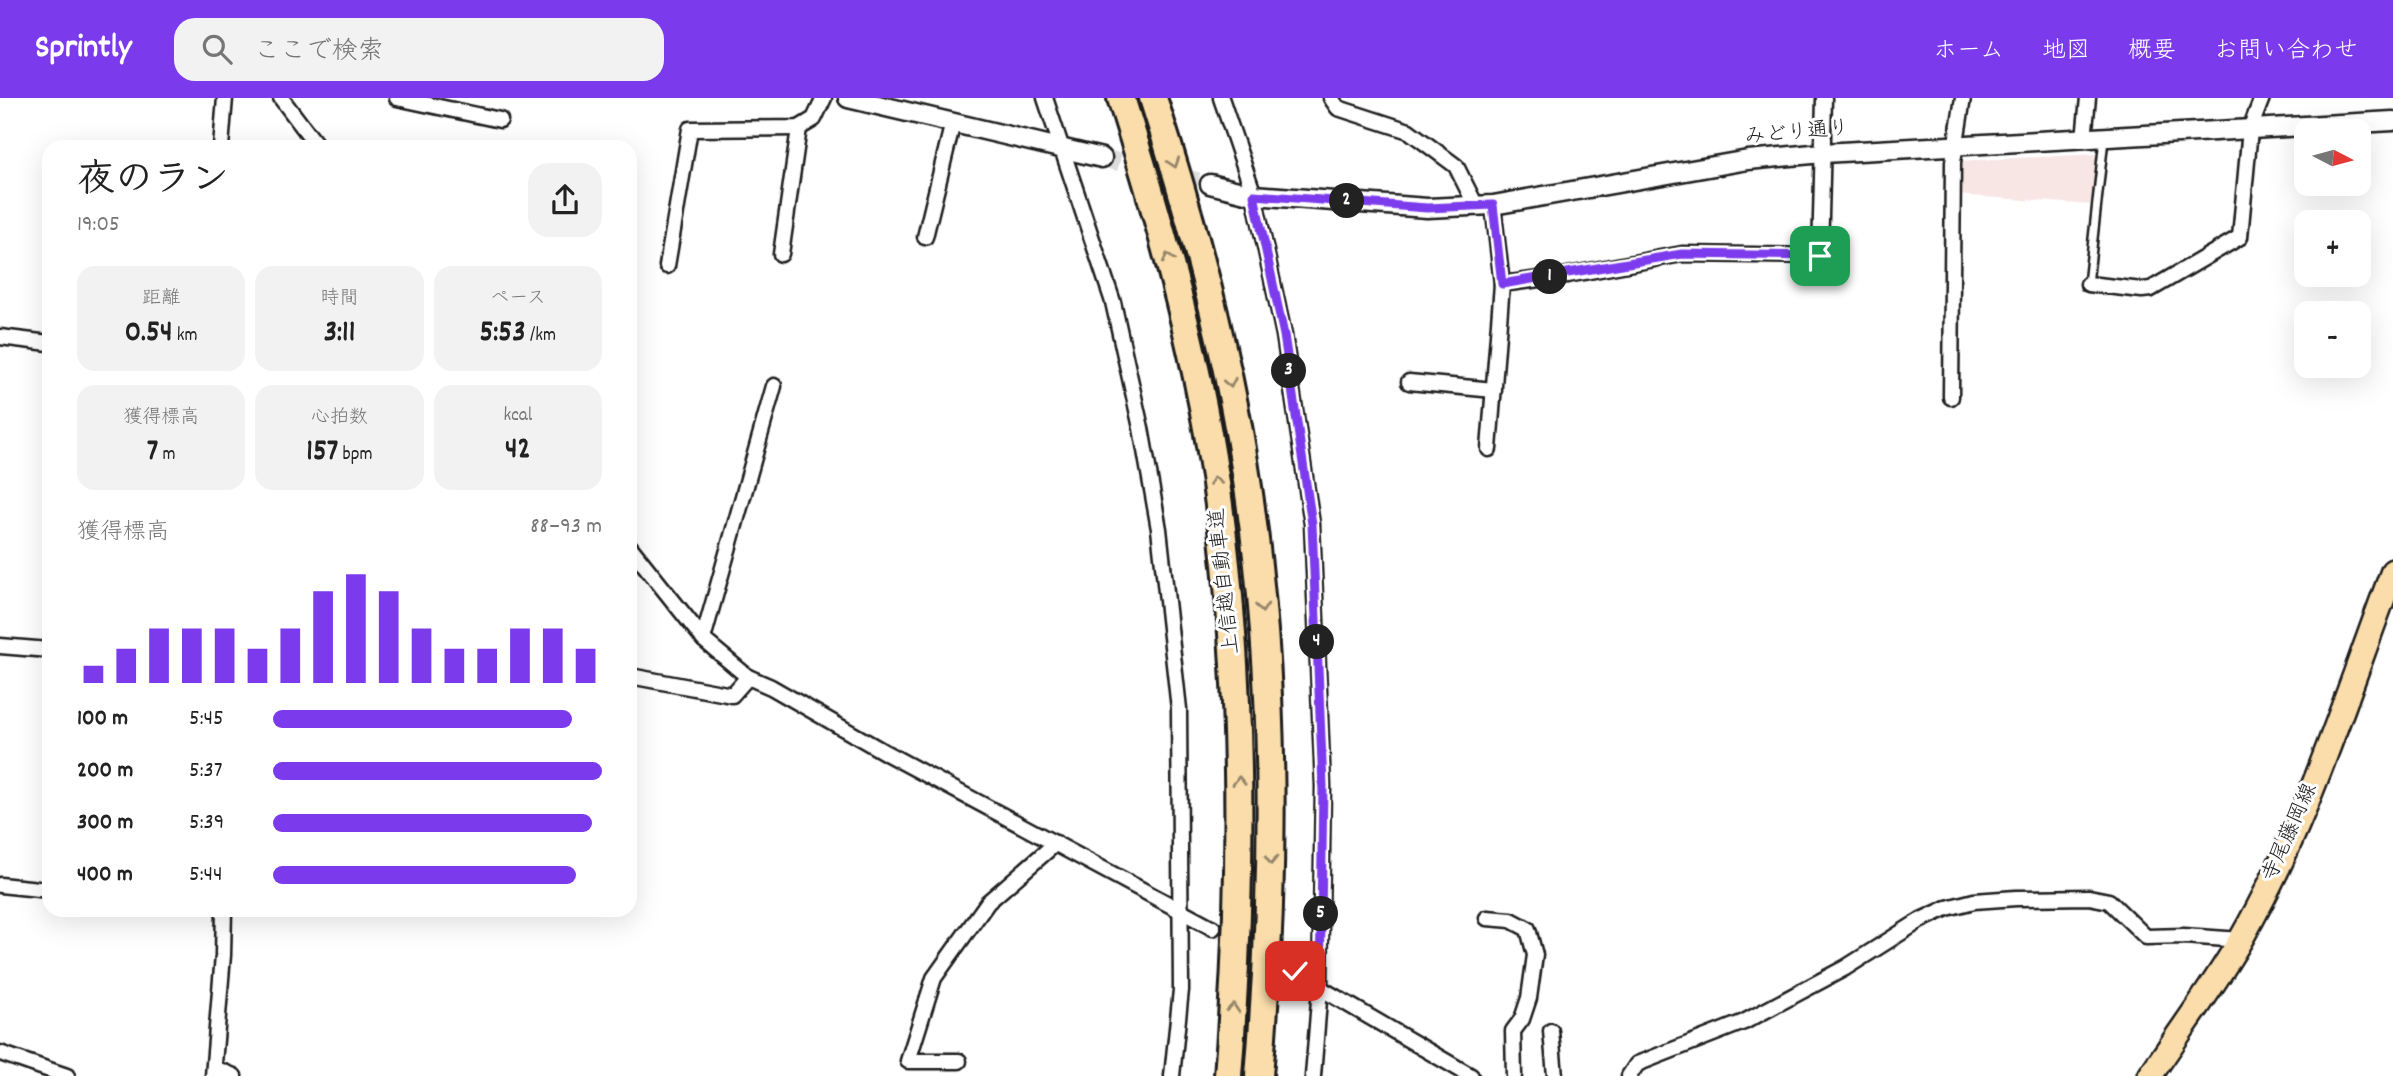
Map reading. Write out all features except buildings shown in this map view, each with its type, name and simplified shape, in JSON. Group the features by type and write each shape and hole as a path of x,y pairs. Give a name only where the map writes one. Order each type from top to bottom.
{"highway":[{"name":"上信越自動車道","path":"1121,98 1151,193 1179,298 1219,502 1228,584 1238,719 1240,815 1239,906 1228,1076"},
{"name":"上信越自動車道","path":"1153,98 1182,188 1232,395 1249,495 1262,606 1269,711 1271,809 1269,930 1259,1076"}],"main road":[{"name":"寺尾藤岡線","path":"2150,1076 2241,940 2282,858 2313,785 2393,571"}],"street":[{"path":"222,140 225,98"},
{"path":"281,98 313,140"},
{"path":"397,98 500,120"},
{"path":"667,266 690,129 799,128 814,119 824,98"},
{"path":"848,98 1102,158"},
{"path":"1045,98 1113,302 1141,428 1159,529 1179,709 1181,990 1172,1076"},
{"path":"1221,98 1254,195 1284,335 1312,524 1323,786 1320,988 1312,1076"},
{"path":"1331,98 1338,108 1409,131 1456,166 1484,206 1502,284 1489,449"},
{"path":"1502,284 1682,254 1820,256 1824,98"},
{"path":"1951,397 1953,162 1963,98"},
{"path":"2084,139 2088,98"},
{"path":"2088,284 2151,289 2240,237 2250,129 2262,98"},
{"name":"みどり通り","path":"1210,184 1254,195 1427,208 1484,206 1748,160 1823,153 2393,121"},
{"path":"925,237 953,122"},
{"path":"781,254 799,128"},
{"path":"0,337 42,342"},
{"path":"1409,382 1494,390"},
{"path":"703,639 774,386"},
{"path":"637,556 703,639 748,677 771,687 886,753 1213,928"},
{"path":"0,646 42,649"},
{"path":"637,677 733,695 748,677"},
{"path":"959,1061 908,1061 934,978 988,902 1056,843"},
{"path":"0,885 42,889"},
{"path":"1629,1076 1637,1064 1744,1023 1845,968 1921,920 1947,908 1974,901 2089,897 2109,901 2146,937 2185,936 2241,940"},
{"path":"223,917 223,956 214,1072 234,1076"},
{"path":"1487,918 1511,920 1528,929 1535,955 1529,998 1522,1019 1513,1031 1514,1076"},
{"path":"1295,971 1471,1076"},
{"path":"1550,1031 1555,1076"},
{"path":"0,1053 67,1076"}],"lane":[{"path":"2088,284 2104,138"}],"shaded area":[{"path":"2098,154 2093,205 1956,195 1958,161"}],"tunnel":[{"path":"1102,158 1210,184"},
{"path":"1213,928 1295,971"}],"route":[{"path":"1295,971 1320,988 1323,786 1312,524 1284,335 1254,195 1427,208 1493,205 1502,284 1682,254 1820,256"}]}
